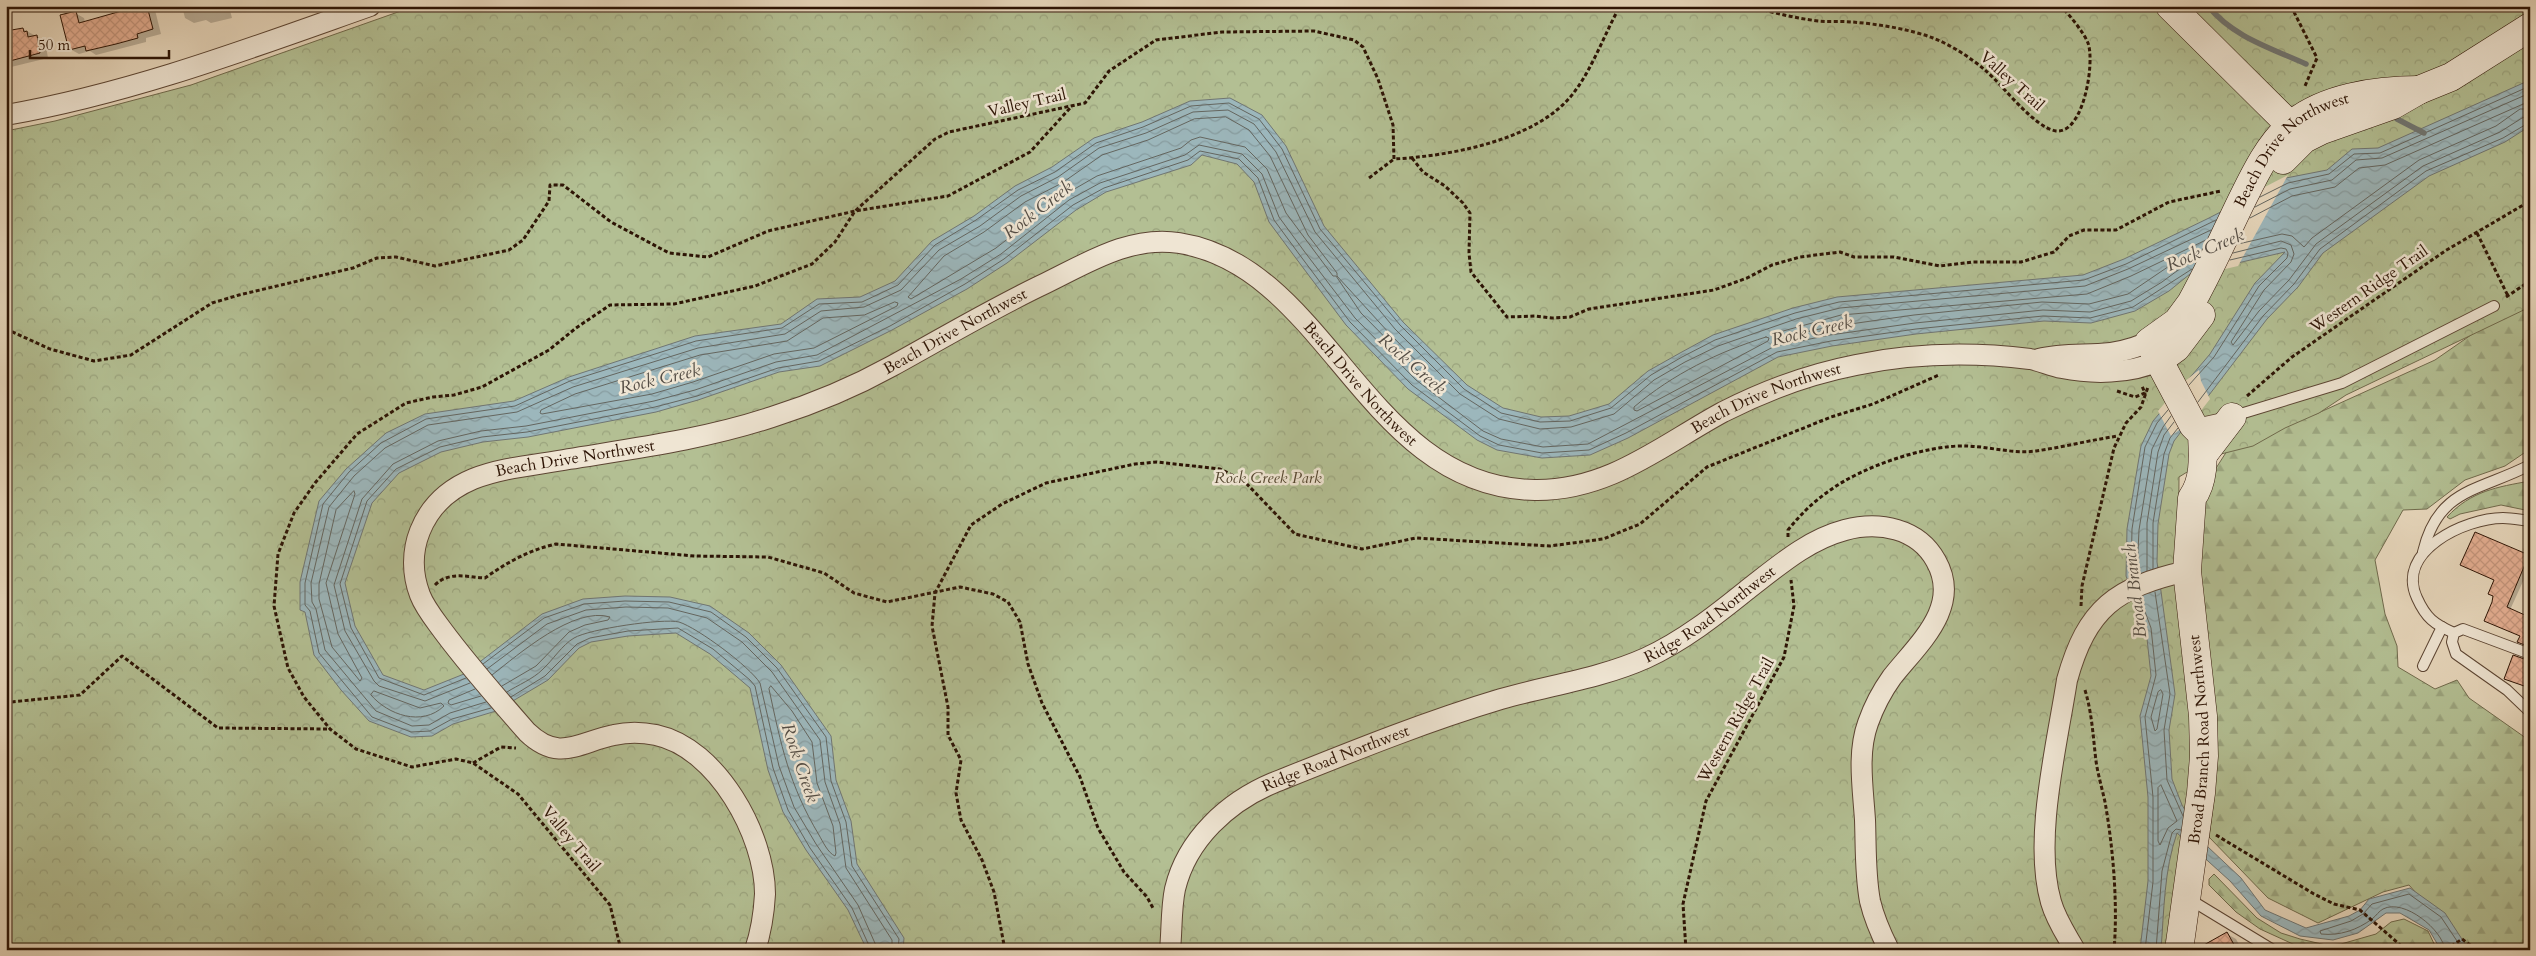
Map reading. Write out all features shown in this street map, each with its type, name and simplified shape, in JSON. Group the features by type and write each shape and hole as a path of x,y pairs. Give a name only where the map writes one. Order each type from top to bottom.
{"main road":[{"path":"2170,6 2297,133"},
{"name":"Beach Drive Northwest","path":"2158,369 2177,322 2194,312 2206,276 2264,175 2278,138 2297,133 2316,110 2345,100 2385,90 2419,90 2452,77 2530,27"},
{"name":"Broad Branch Road Northwest","path":"2158,369 2192,422 2202,434 2203,455 2198,490 2192,498 2174,573 2204,727 2203,764 2197,823 2179,950"},
{"path":"2203,455 2236,408"},
{"name":"Broad Branch Road Northwest","path":"2192,422 2188,439 2186,487 2192,498"}],"street":[{"path":"6,115 53,107 173,74 370,6"},
{"name":"Beach Drive Northwest","path":"549,747 526,732 458,651 424,603 415,580 416,542 432,508 446,495 460,485 481,476 503,470 702,436 748,424 800,407 880,372 969,322 1095,259 1133,245 1149,242 1183,243 1224,257 1247,271 1293,311 1395,424 1424,451 1471,478 1516,489 1555,490 1591,483 1642,461 1720,414 1753,398 1801,379 1889,359 1932,355 2037,360 2059,354 2099,354 2128,350 2158,369"},
{"name":"Ridge Road Northwest","path":"1170,944 1174,895 1182,869 1207,830 1247,795 1280,780 1446,717 1502,698 1594,677 1646,658 1693,631 1788,558 1810,545 1842,531 1859,527 1885,527 1904,532 1923,545 1937,563 1943,578 1944,597 1939,615 1880,694 1863,741 1868,888 1877,923 1889,950"},
{"path":"2075,950 2058,921 2049,893 2045,855 2049,798 2067,680 2074,655 2086,632 2101,611 2128,589 2174,573"},
{"path":"549,747 568,749 613,735 645,734 666,738 681,745 703,761 736,802 756,848 765,893 763,918 755,950"}],"lane":[{"path":"2192,422 2236,408 2342,383 2494,306"},
{"path":"2454,633 2424,615 2411,586 2413,568 2423,552 2427,535 2436,516 2454,499 2530,464"},
{"path":"2423,552 2439,539 2480,522 2502,518 2530,521"},
{"path":"2423,666 2442,627"},
{"path":"2454,633 2463,629 2530,654"},
{"path":"2454,633 2452,642 2456,654 2507,690 2530,712"},
{"path":"2187,898 2274,950"}],"path":[{"path":"1369,178 1394,159 1483,147 1550,115 1575,92 1620,6"},
{"name":"Valley Trail","path":"1752,6 1781,15 1820,21 1852,22 1934,38 1984,70 2033,118 2055,131 2064,130 2072,122 2083,104 2090,76 2088,44 2062,6"},
{"path":"2291,6 2316,58 2305,86"},
{"name":"Valley Trail","path":"855,211 935,140 949,132 1085,103 1109,71 1156,40 1222,32 1314,31 1354,40 1363,47 1378,79 1393,125 1394,159"},
{"path":"6,329 50,349 94,361 132,355 212,303 238,295 353,268 377,258 396,257 435,266 509,250 523,240 549,201 550,185 553,184 563,185 611,222 669,253 708,257 768,231 855,211 948,196 1030,152 1072,106"},
{"path":"1412,158 1423,172 1444,186 1463,203 1470,213 1468,253 1471,272 1507,317 1535,316 1552,318 1570,316 1589,309 1653,297 1714,290 1747,278 1772,265 1800,258 1840,252 1854,256 1894,257 1940,266 1973,262 2022,262 2054,252 2069,236 2084,230 2116,230 2169,202 2224,190"},
{"name":"Western Ridge Trail","path":"2236,408 2292,357 2445,251 2530,201"},
{"path":"2477,233 2508,296"},
{"path":"2494,306 2530,281"},
{"path":"2080,610 2082,586 2101,496 2119,436 2126,422 2141,407 2158,369"},
{"path":"1005,950 994,892 982,860 961,820 956,793 961,760 948,735 948,707 932,626 935,593 971,525 1002,504 1046,483 1142,463 1157,462 1220,469 1244,481 1295,534 1362,549 1416,538 1550,546 1603,539 1640,524 1706,468 1831,417 1873,404 1945,373"},
{"name":"Western Ridge Trail","path":"1686,950 1682,904 1706,801 1784,657 1794,606 1788,558 1788,530 1792,524 1830,490 1857,474 1927,450 1967,446 2007,452 2036,451 2119,436"},
{"path":"432,615 432,592 441,580 455,575 485,578 504,565 540,548 556,544 694,556 768,557 824,573 854,593 887,602 960,587 993,594 1008,602 1020,622 1028,664 1042,703 1080,777 1098,828 1124,872 1147,897 1170,944"},
{"path":"6,699 11,702 80,695 122,656 218,728 330,729"},
{"path":"2084,686 2092,714 2096,761 2105,804 2116,930 2114,950"},
{"name":"Valley Trail","path":"549,747 502,747 473,763 518,794 610,906 621,950"},
{"path":"2197,823 2251,858 2314,894 2334,904 2360,910 2406,950"},
{"path":"2446,950 2462,939 2477,950"}],"green space":[{"name":"Rock Creek Park","path":"415,6 2530,6 2530,307 2346,395 2319,413 2285,428 2253,446 2213,456 2179,477 2178,601 2194,751 2169,950 6,950 6,131 55,121 191,85"},
{"path":"2530,294 2530,449 2505,466 2465,480 2427,509 2403,510 2375,560 2385,614 2397,646 2398,667 2435,689 2457,680 2469,698 2523,736 2530,744 2530,950 2466,950 2409,885 2383,892 2318,923 2268,898 2209,837 2214,798 2198,575 2199,526 2211,476 2234,440 2316,414 2435,360"},
{"path":"2530,481 2530,511 2501,505 2460,514 2450,519 2447,517 2465,501 2475,496 2496,488"},
{"path":"2214,874 2257,918 2281,933 2326,945 2341,944 2376,934 2391,922 2404,919 2428,931 2437,950 2306,950 2260,929 2236,912 2209,885 2209,879"}],"water":[{"path":"2530,80 2530,126 2505,142 2429,176 2323,253 2298,287 2267,319 2174,441 2169,454 2158,524 2157,562 2175,694 2169,730 2172,779 2182,805 2208,847 2241,878 2265,910 2306,928 2349,916 2360,910 2369,899 2410,888 2445,913 2469,950 2441,950 2429,930 2400,913 2386,913 2358,933 2333,940 2300,936 2261,916 2230,881 2177,833 2169,861 2161,950 2140,950 2148,881 2148,797 2140,716 2151,676 2146,629 2126,576 2127,529 2141,446 2153,421 2210,354 2255,283 2285,252 2190,274 2169,291 2135,311 2091,323 2044,321 1916,334 1832,346 1778,357 1628,438 1590,455 1542,458 1497,450 1477,440 1408,389 1346,325 1295,257 1269,222 1254,182 1237,164 1202,155 1191,165 1106,192 1076,210 1007,263 967,289 892,330 820,366 779,372 698,400 656,412 528,437 483,442 441,452 399,473 372,503 345,583 355,626 383,675 424,690 464,674 542,614 583,599 625,596 670,597 710,606 749,633 781,665 831,736 836,780 851,821 857,864 904,938 903,950 867,950 848,910 806,850 783,812 768,770 750,688 710,654 676,633 628,636 591,642 579,648 548,680 496,711 453,724 432,736 411,737 369,721 341,690 314,655 305,612 300,610 300,582 319,501 346,469 386,433 425,414 514,401 569,377 695,336 781,324 817,299 860,297 895,281 932,241 974,216 1015,186 1052,167 1094,138 1142,122 1190,101 1230,98 1262,115 1286,146 1324,226 1403,322 1467,385 1503,408 1541,417 1569,416 1609,404 1648,371 1713,335 1793,308 1837,297 2083,275 2124,259 2286,178 2327,170 2352,149 2378,148"}],"pier":[{"path":"2288,175 2238,266 2191,277 2187,280 2226,207"},
{"path":"2199,370 2201,381 2210,399 2196,417 2171,436 2158,411 2180,385"}],"building":[{"path":"139,6 147,6 153,29 137,34 138,38 116,44 86,51 85,46 69,50 60,15 76,11 79,23"},
{"path":"23,28 24,32 27,31 28,37 37,35 40,53 6,62 6,31"},
{"path":"2475,532 2529,555 2507,607 2527,616 2530,613 2530,647 2517,642 2520,636 2484,621 2492,602 2493,596 2488,594 2494,580 2460,565"},
{"path":"2513,655 2530,661 2530,688 2504,679"},
{"path":"2227,932 2237,950 2195,950"}],"waterway":[{"path":"2208,6 2218,17 2241,34 2306,64"},
{"path":"2397,119 2424,133"}],"water label":[{"name":"Rock Creek","path":"1038,210"},
{"name":"Rock Creek","path":"2205,250"},
{"name":"Rock Creek","path":"1812,331"},
{"name":"Rock Creek","path":"1412,364"},
{"name":"Rock Creek","path":"660,379"},
{"name":"Broad Branch","path":"2135,591"},
{"name":"Rock Creek","path":"800,763"}]}
